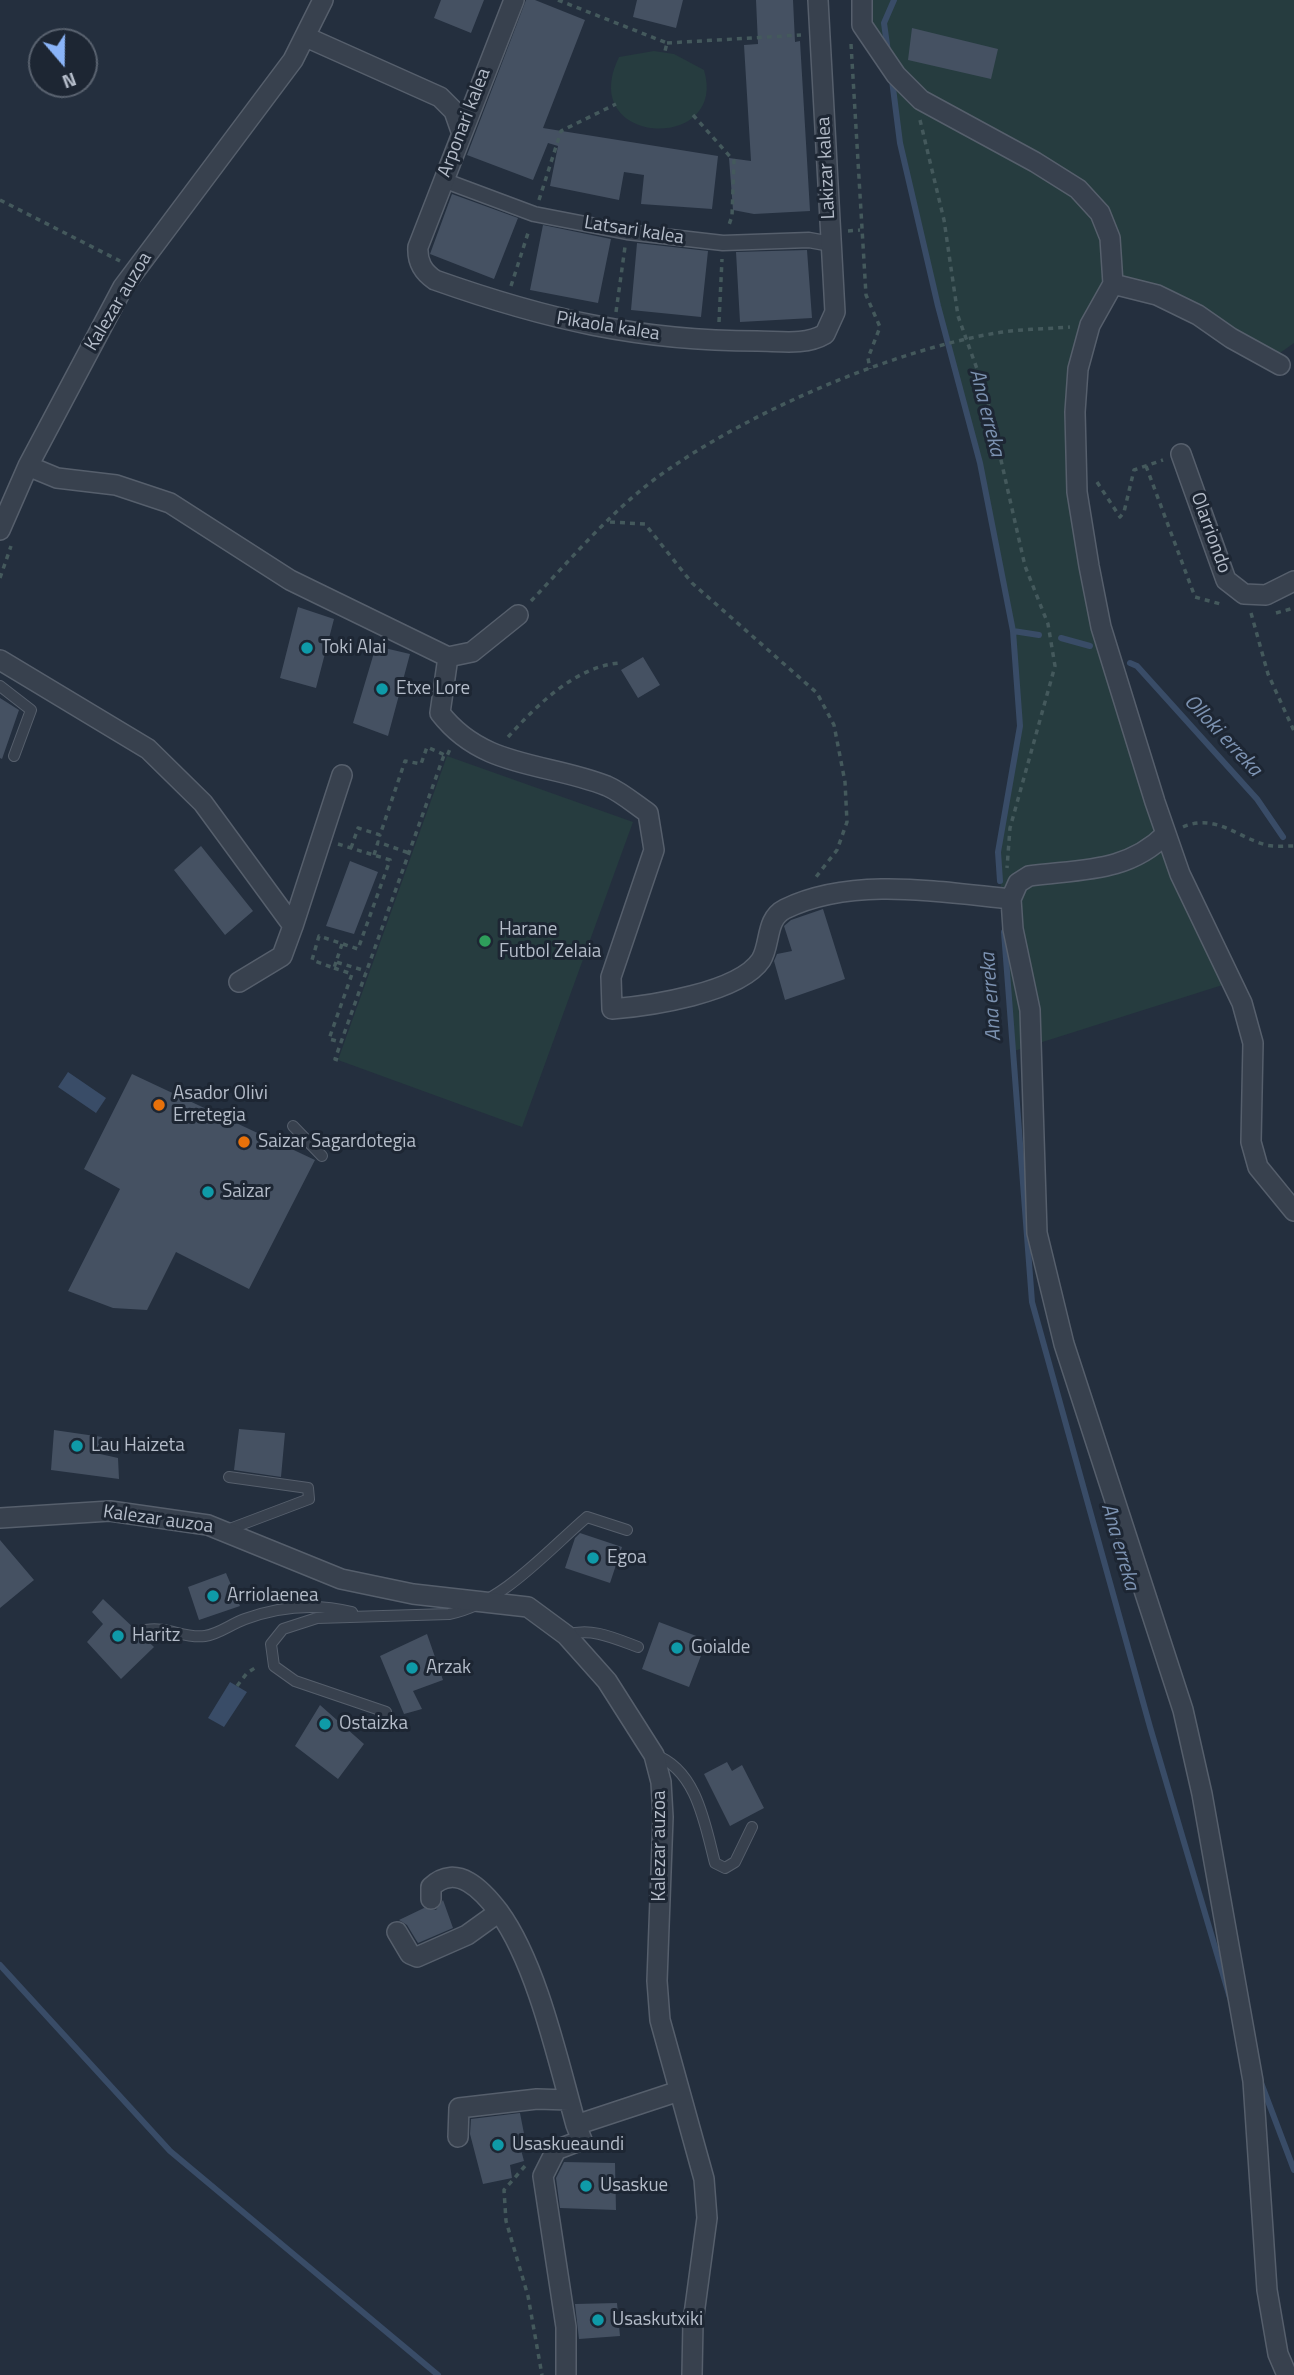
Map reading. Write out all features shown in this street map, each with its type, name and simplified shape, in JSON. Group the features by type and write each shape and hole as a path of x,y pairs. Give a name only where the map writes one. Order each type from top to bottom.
{"street":[{"name":"Kalezar auzoa","path":"7,535 28,467 135,269 226,153 293,60 323,0"},
{"name":"Arponari kalea","path":"418,247 514,0"},
{"name":"Lakizar kalea","path":"818,0 835,312 825,334"},
{"path":"862,0 862,25 896,75 921,100 1035,162 1078,190 1100,213 1110,238 1113,284 1090,325 1078,369 1075,412 1077,492 1101,627 1180,874 1242,1003 1253,1043 1251,1142 1258,1167 1294,1211"},
{"path":"306,37 440,97 454,111 461,131"},
{"path":"440,97 461,96 478,87"},
{"name":"Latsari kalea","path":"443,180 534,214 627,232 723,243 809,240 831,244"},
{"name":"Pikaola kalea","path":"418,247 421,267 435,280 505,305 613,331 719,341 802,342 825,334"},
{"path":"1113,284 1157,295 1198,315 1231,338 1279,365"},
{"name":"Olarriondo","path":"1181,454 1226,580 1244,594 1266,595 1294,580"},
{"path":"28,467 57,478 116,485 170,503 290,580 448,657 472,652 518,615"},
{"path":"448,657 440,713 456,734 493,755 608,786 649,813 654,850 611,977 612,1009 649,1006 727,986 760,960 769,928 783,910 838,894 897,887 1012,899"},
{"path":"0,660 148,749 204,803 293,926"},
{"path":"239,982 282,956 342,775"},
{"path":"1166,834 1148,852 1129,862 1029,876 1018,883 1012,899 1013,929 1030,1010 1037,1233 1047,1285 1183,1710 1202,1794 1253,2081 1267,2290 1278,2354 1286,2375"},
{"name":"Kalezar auzoa","path":"0,1518 110,1511 227,1530 341,1579 413,1594 487,1600 528,1607 566,1635 607,1681 654,1755 661,1782 663,1817 659,2007 704,2179 707,2201 693,2322 692,2375"},
{"path":"431,1899 431,1887 439,1879 463,1877 484,1892 512,1930 551,2035 582,2140 556,2150 543,2176 566,2328 566,2375"},
{"path":"397,1932 410,1954 416,1957 467,1935 499,1912"},
{"path":"576,2125 679,2091"},
{"path":"458,2137 459,2108 537,2099 569,2100"}],"lane":[{"path":"0,685 30,710 13,757"},
{"path":"293,1126 322,1156"},
{"path":"227,1530 309,1499 308,1488 229,1477"},
{"path":"386,1713 295,1681 274,1666 271,1644 283,1629 317,1618 449,1614 469,1610 517,1579 587,1517 627,1530"},
{"path":"146,1630 166,1629 193,1637 208,1636 243,1620 304,1605 363,1615"},
{"path":"566,1635 578,1631 600,1633 638,1647"},
{"path":"654,1755 679,1770 693,1794 699,1805 715,1863 725,1868 735,1862 752,1827"}],"path":[{"path":"558,0 667,43 820,34"},
{"path":"851,40 866,295 880,327 868,358 870,370"},
{"path":"665,51 667,43"},
{"path":"912,91 937,189 963,341 986,394 1021,553 1048,624 1055,666 1010,828 1006,856 1012,899"},
{"path":"505,305 561,131 616,104"},
{"path":"693,115 734,161 732,216 723,243 719,341"},
{"path":"0,200 135,269"},
{"path":"613,331 627,232"},
{"path":"518,615 608,522 668,469 774,409 870,370 935,348 997,333 1090,325"},
{"path":"1077,468 1088,468 1120,517 1124,512 1134,470 1181,454"},
{"path":"608,522 634,521 645,524 692,583 817,693 834,725 845,782 846,822 837,850 815,879"},
{"path":"0,578 7,535"},
{"path":"1252,608 1250,617 1268,674 1294,731"},
{"path":"493,755 517,728 567,682 598,665 619,663"},
{"path":"351,848 358,828 380,835 405,761 421,764 427,747 447,756 456,734"},
{"path":"338,1060 335,1059 444,755"},
{"path":"1166,834 1196,821 1229,826 1267,845 1294,846"},
{"path":"374,855 378,842 409,853"},
{"path":"337,843 390,860 358,949 319,936 312,960 352,974 329,1039 341,1042"},
{"path":"334,968 342,944"},
{"path":"310,946 316,948"},
{"path":"336,962 367,971"},
{"path":"237,1686 247,1673 274,1661"},
{"path":"532,2158 504,2190 506,2221 528,2296 542,2375"}],"green space":[{"path":"863,0 1294,0 1294,343 1270,360 1113,284 1078,369 1089,566 1155,802 1232,982 1014,1051 998,852 1020,726 1013,631 980,463 938,306 900,143 891,69 862,25"},
{"path":"654,51 674,54 704,70 706,97 695,116 676,126 654,128 633,123 617,109 611,87 619,57"},
{"name":"Harane Futbol Zelaia","path":"447,756 633,822 522,1127 338,1060"}],"water":[{"path":"68,1072 106,1098 96,1113 58,1087"},
{"path":"230,1682 247,1692 224,1727 208,1718"}],"building":[{"path":"441,0 484,0 471,33 434,18"},
{"path":"526,0 535,0 585,20 543,128 718,156 712,209 641,204 644,175 624,172 619,200 550,186 558,146 548,143 533,180 467,155"},
{"path":"637,0 683,0 676,28 633,17"},
{"path":"756,0 793,0 795,42 800,41 810,211 754,214 733,210 729,158 751,161 744,45 758,44"},
{"path":"912,28 998,49 991,79 908,60"},
{"path":"452,194 518,218 494,279 430,254"},
{"path":"543,225 611,239 598,303 530,290"},
{"path":"637,243 708,251 701,317 631,310"},
{"path":"807,250 812,318 740,322 736,252"},
{"name":"Toki Alai","path":"298,607 334,619 316,688 280,678"},
{"name":"Etxe Lore","path":"376,646 410,654 388,736 353,723"},
{"path":"643,657 660,685 638,698 621,670"},
{"path":"0,698 19,710 2,759 0,758"},
{"path":"201,846 253,911 225,935 174,870"},
{"path":"350,861 378,872 354,934 326,926"},
{"path":"823,909 845,979 785,1000 774,961 777,954 792,951 784,926 791,920"},
{"name":"Saizar","path":"132,1074 315,1160 249,1289 176,1252 147,1310 113,1308 68,1291 120,1189 84,1169"},
{"path":"239,1429 285,1433 281,1477 234,1470"},
{"name":"Lau Haizeta","path":"54,1430 102,1437 100,1454 118,1458 119,1479 51,1470"},
{"name":"Egoa","path":"580,1533 622,1547 610,1583 565,1568 575,1538"},
{"path":"0,1540 34,1580 0,1608"},
{"name":"Arriolaenea","path":"226,1573 240,1606 199,1620 188,1587"},
{"name":"Haritz","path":"103,1599 154,1647 121,1679 87,1642 103,1624 92,1612"},
{"name":"Goialde","path":"659,1622 707,1640 689,1687 642,1669"},
{"name":"Arzak","path":"427,1634 443,1680 413,1691 422,1709 404,1714 380,1656"},
{"name":"Ostaizka","path":"320,1705 364,1744 338,1779 295,1746"},
{"path":"727,1762 732,1771 742,1765 764,1808 730,1826 704,1774"},
{"path":"443,1900 453,1928 418,1943 407,1925 399,1920 424,1908 436,1910"},
{"name":"Usaskueaundi","path":"520,2113 526,2144 520,2146 524,2161 510,2165 512,2178 483,2184 470,2134 471,2119"},
{"name":"Usaskue","path":"564,2162 615,2163 616,2210 560,2208 556,2178"},
{"name":"Usaskutxiki","path":"617,2303 620,2336 579,2339 575,2304"}],"waterway":[{"name":"Ana erreka","path":"888,52 884,23 894,0"},
{"name":"Ana erreka","path":"892,80 900,143 938,306 980,463 1013,631 1020,726 998,852 1000,881"},
{"name":"Olloki erreka","path":"1013,631 1039,635"},
{"name":"Olloki erreka","path":"1061,638 1090,646"},
{"name":"Olloki erreka","path":"1130,663 1137,666 1257,799 1283,837"},
{"name":"Ana erreka","path":"1004,932 1032,1302 1150,1727 1230,1998"},
{"path":"0,1965 170,2151 438,2375"},
{"name":"Ana erreka","path":"1260,2080 1294,2170"}],"place":[{"name":"Toki Alai","path":"307,648"},
{"name":"Etxe Lore","path":"382,689"},
{"name":"Harane Futbol Zelaia","path":"485,941"},
{"name":"Asador Olivi Erretegia","path":"159,1105"},
{"name":"Saizar Sagardotegia","path":"244,1142"},
{"name":"Saizar","path":"208,1192"},
{"name":"Lau Haizeta","path":"77,1446"},
{"name":"Egoa","path":"593,1558"},
{"name":"Arriolaenea","path":"213,1596"},
{"name":"Haritz","path":"118,1636"},
{"name":"Goialde","path":"677,1648"},
{"name":"Arzak","path":"412,1668"},
{"name":"Ostaizka","path":"325,1724"},
{"name":"Usaskueaundi","path":"498,2145"},
{"name":"Usaskue","path":"586,2186"},
{"name":"Usaskutxiki","path":"598,2320"}]}
